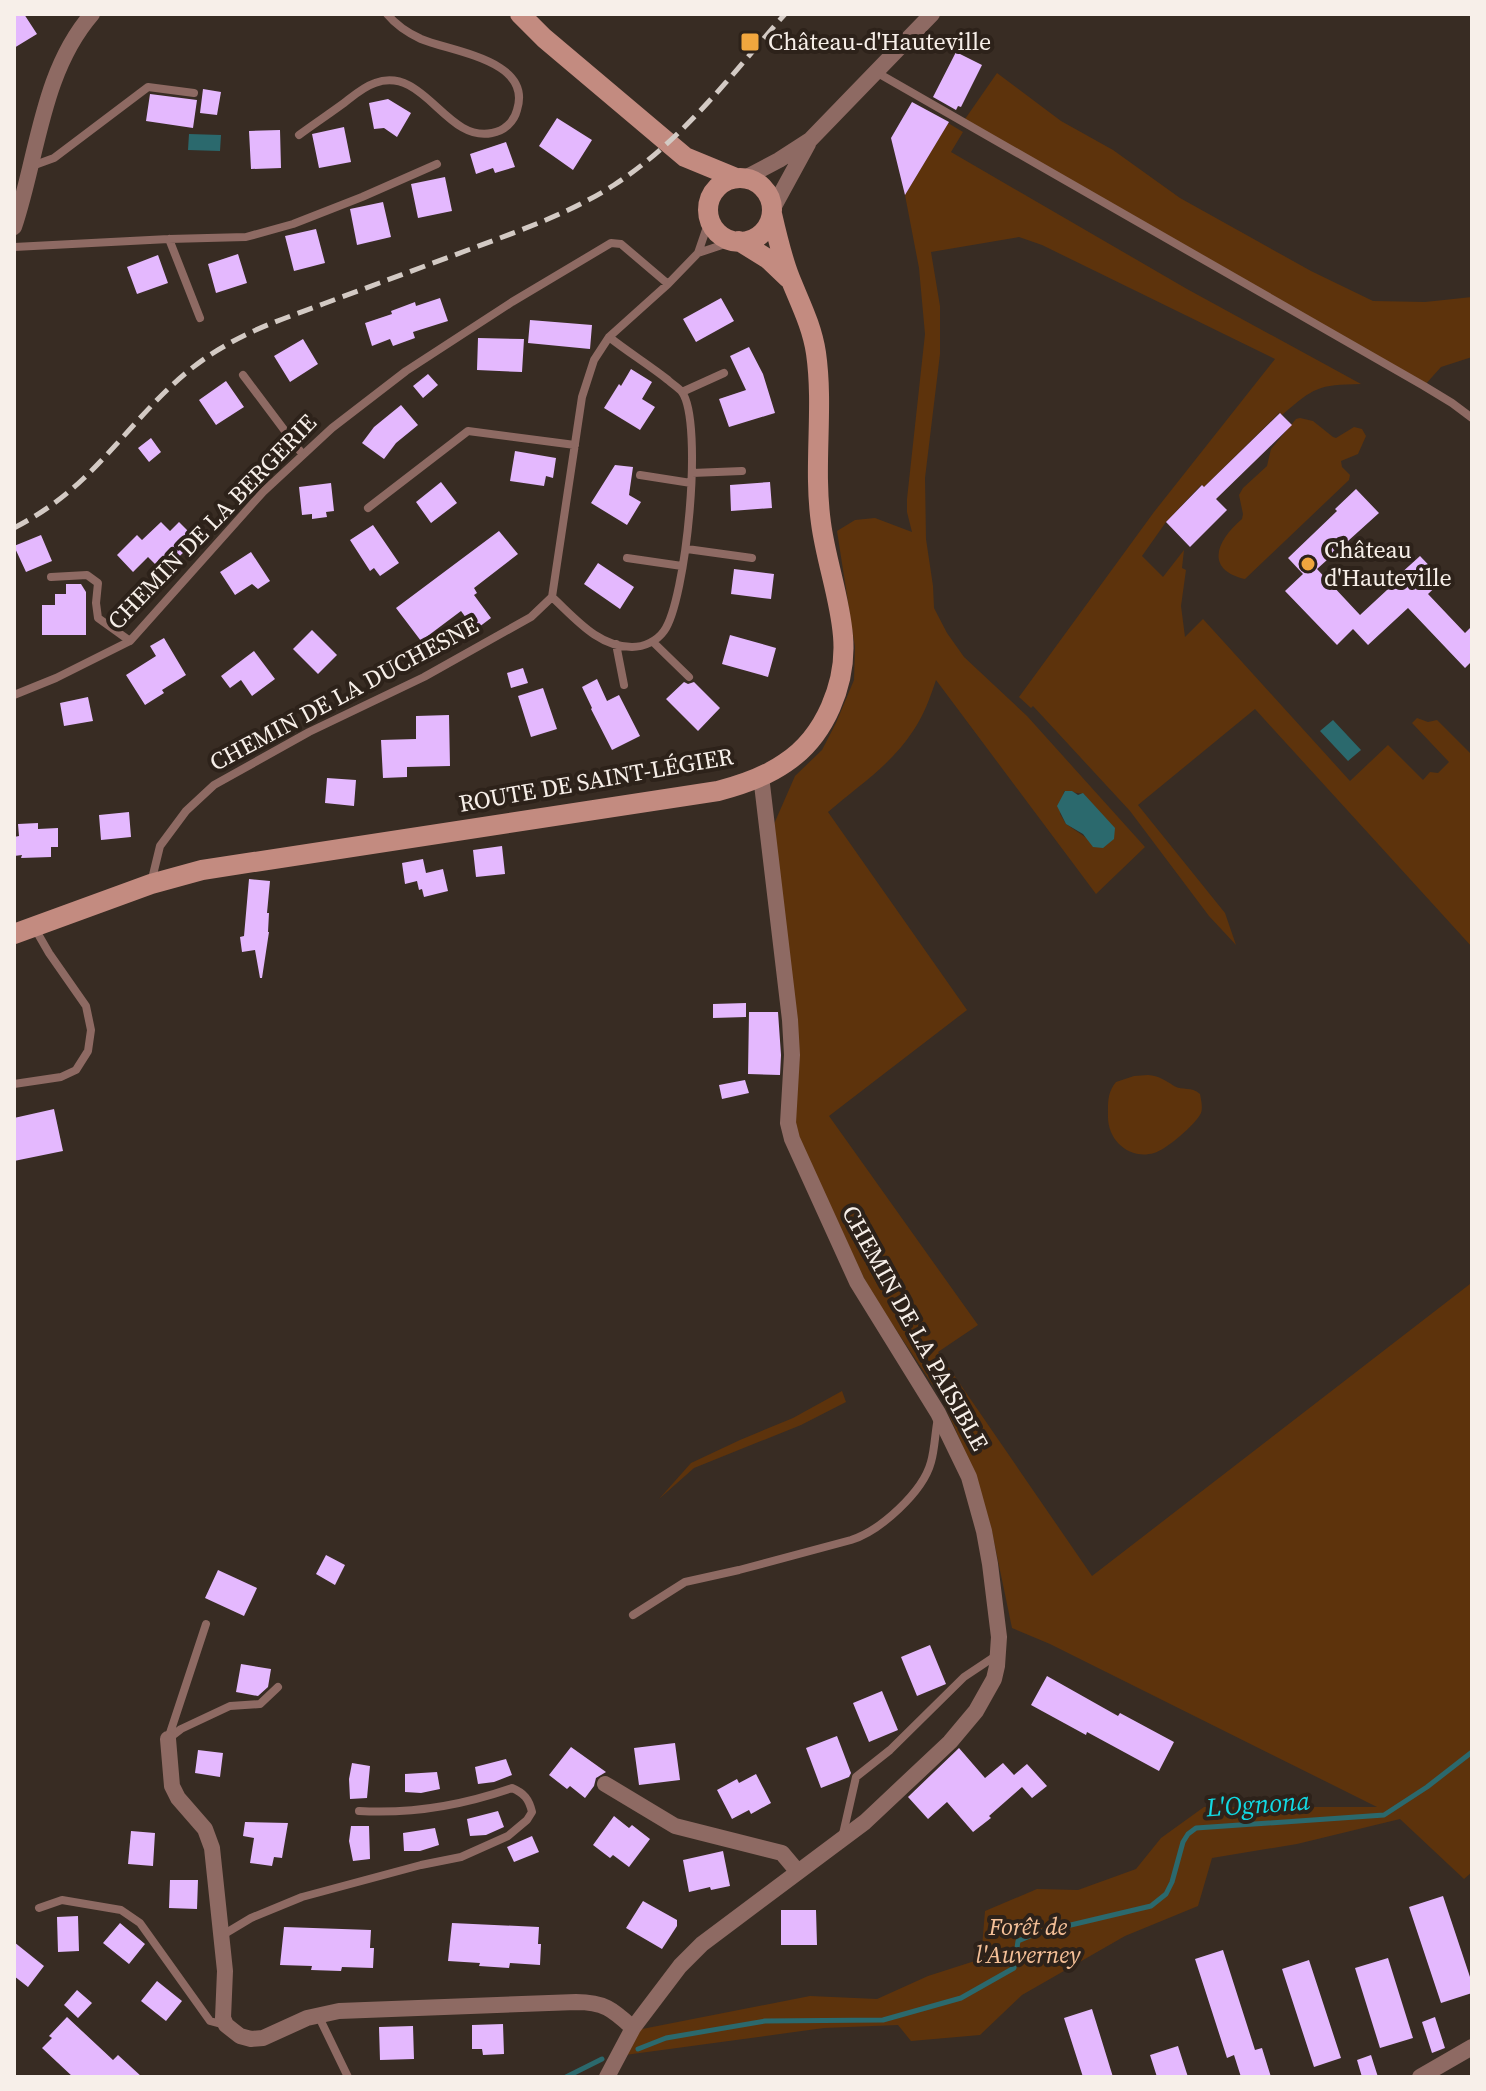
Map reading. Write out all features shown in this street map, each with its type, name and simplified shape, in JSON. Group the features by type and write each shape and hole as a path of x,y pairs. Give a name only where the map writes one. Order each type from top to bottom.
{"main road":[{"path":"520,14 544,38 685,157 698,179 717,232 724,238 736,241 758,237 767,227 772,212 765,189 759,183 685,157"},
{"path":"709,212 716,188 727,181 741,178"},
{"name":"ROUTE DE SAINT-LÉGIER","path":"14,934 151,884 202,870 707,793 733,787 788,762 820,727 833,701 843,654 841,620 819,508 816,351 808,319 783,259 772,212"},
{"name":"ROUTE DE SAINT-LÉGIER","path":"736,241 752,247 791,281"}],"street":[{"path":"14,227 53,82 63,58 92,14"},
{"path":"741,178 779,160 810,140 932,14"},
{"path":"772,212 810,140"},
{"name":"CHEMIN DE LA PAISIBLE","path":"607,2077 633,2028 659,1992 702,1944 865,1822 950,1742 976,1711 994,1679 999,1645 990,1564 969,1477 938,1413 857,1282 792,1139 788,1123 792,1055 790,1020 761,776"},
{"path":"168,1739 172,1786 178,1798 205,1829 212,1848 225,1971 223,2018 226,2025 240,2036 263,2038 307,2018 339,2011 589,2002 608,2007 633,2028"},
{"path":"605,1784 675,1826 782,1853 798,1872"},
{"path":"1420,2077 1472,2047"}],"lane":[{"path":"299,135 367,87 386,80 398,81 416,90 460,127 475,134 492,133 512,122 520,98 510,75 488,62 421,39 403,29 387,14"},
{"path":"876,72 1424,386 1472,418"},
{"path":"31,167 54,158 148,87 194,93"},
{"path":"14,247 246,237 293,224 437,164"},
{"path":"698,253 709,212"},
{"path":"169,239 200,318"},
{"path":"609,337 682,392 690,413 691,478 687,549 680,584 672,616 664,631 653,642 633,647 598,639 552,597 582,397 594,360 609,337 698,253 736,241"},
{"name":"CHEMIN DE LA BERGERIE","path":"14,695 130,641 263,492 332,428 406,371 512,302 611,243 621,244 668,284"},
{"path":"682,392 724,373"},
{"path":"243,375 303,455"},
{"path":"368,508 468,431 575,445"},
{"path":"640,475 691,478 742,471"},
{"path":"687,549 752,558"},
{"path":"627,558 682,566"},
{"path":"51,577 87,575 98,583 98,618 130,641"},
{"name":"CHEMIN DE LA DUCHESNE","path":"151,884 160,846 186,811 214,785 309,732 424,677 531,617 552,597"},
{"path":"653,642 689,677"},
{"path":"616,644 624,685"},
{"path":"14,1084 61,1077 76,1070 88,1051 91,1030 86,1006 34,927"},
{"path":"633,1615 685,1582 868,1534 900,1507 927,1473 938,1413"},
{"path":"168,1739 206,1624"},
{"path":"842,1839 856,1777 890,1750 999,1645"},
{"path":"168,1739 181,1729 230,1706 260,1704 278,1687"},
{"path":"221,1937 244,1922 302,1897 461,1857 508,1836 532,1812 522,1792 512,1788 485,1798 393,1813 359,1811"},
{"path":"39,1908 62,1900 121,1910 140,1923 210,2021 226,2025"},
{"path":"318,2015 348,2077"}],"green space":[{"path":"997,73 1061,121 1113,150 1180,198 1311,271 1373,301 1425,302 1472,297 1472,357 1441,367 1424,386 963,122"},
{"name":"Forêt de l'Auverney","path":"948,123 963,132 951,152 1187,289 1361,384 1317,389 1282,415 1279,413 1204,487 1201,485 1166,522 1142,556 1163,577 1184,550 1182,568 1186,570 1181,606 1185,637 1203,619 1350,781 1388,745 1423,780 1430,772 1438,773 1449,762 1412,723 1417,718 1428,722 1437,720 1472,755 1472,947 1255,709 1138,805 1225,913 1236,945 1209,916 1130,811 1033,706 1031,708 1019,697 1154,512 1275,359 1042,245 1019,237 931,252 940,306 940,354 925,478 926,539 934,608 964,657 1027,716 1145,847 1096,894 936,680 924,713 905,743 828,812 967,1010 829,1116 978,1325 938,1352 1092,1576 1472,1285 1472,1872 1464,1879 1400,1819 1297,1844 1212,1858 1198,1906 1125,1936 1022,1995 980,2035 911,2041 898,2025 824,2028 625,2055 637,2030 810,1996 877,1999 928,1976 981,1959 985,1911 1037,1889 1078,1890 1136,1869 1161,1838 1204,1807 1377,1807 1012,1628 991,1527 975,1474 942,1399 871,1292 805,1159 795,1122 774,824 795,776 822,750 854,680 855,647 837,531 855,520 875,518 912,532 907,499 925,334 919,268 905,195","holes":["1064,791 1084,794 1088,801 1088,839 1066,824 1060,814"]},
{"path":"1300,418 1313,421 1336,438 1354,427 1362,429 1366,436 1358,454 1341,461 1342,467 1350,475 1349,480 1245,579 1232,574 1223,568 1219,553 1226,535 1242,519 1239,495 1267,466 1271,449"},
{"path":"1148,1075 1200,1094 1202,1111 1187,1130 1166,1147 1154,1153 1137,1154 1122,1147 1112,1134 1108,1117 1109,1098 1116,1082"},
{"path":"842,1391 846,1402 801,1425 694,1468 659,1499 691,1463 793,1418"}],"water":[{"path":"189,134 221,135 220,151 188,150"},
{"path":"1333,720 1361,750 1348,761 1320,731"},
{"path":"1065,791 1078,795 1083,793 1115,828 1114,839 1103,848 1093,847 1083,834 1066,824 1057,806"}],"building":[{"path":"14,14 24,14 37,34 14,48"},
{"path":"956,52 982,65 961,107 958,106 956,110 933,97"},
{"path":"203,89 221,92 217,115 200,113"},
{"path":"150,94 197,100 193,128 146,121"},
{"path":"388,99 411,113 397,137 384,128 374,129 369,103"},
{"path":"912,102 949,122 905,195 891,138"},
{"path":"557,118 592,140 573,170 539,146"},
{"path":"344,127 351,162 319,168 312,134"},
{"path":"280,130 281,168 251,169 249,131"},
{"path":"506,142 515,167 495,173 493,168 476,174 470,154"},
{"path":"445,177 452,211 418,218 411,184"},
{"path":"383,202 391,237 357,245 350,209"},
{"path":"316,229 325,263 294,271 285,236"},
{"path":"238,254 247,283 216,293 208,264"},
{"path":"158,255 168,283 137,294 127,267"},
{"path":"440,298 448,321 413,332 415,338 393,346 390,339 372,346 365,323 415,302 416,306"},
{"path":"721,298 734,321 696,342 683,319"},
{"path":"530,320 592,325 590,349 528,343"},
{"path":"478,338 524,339 522,372 477,370"},
{"path":"303,339 318,364 290,382 274,356"},
{"path":"749,347 763,374 775,413 729,427 719,399 746,390 730,356"},
{"path":"631,369 652,382 642,399 655,407 640,430 604,408"},
{"path":"428,374 438,385 423,398 413,386"},
{"path":"226,381 244,407 216,425 199,400"},
{"path":"401,405 418,425 396,443 384,459 362,443 374,427"},
{"path":"1280,413 1292,425 1216,499 1227,510 1190,547 1166,522"},
{"path":"151,438 161,452 149,462 138,448"},
{"path":"515,451 556,458 553,478 546,476 544,486 510,481"},
{"path":"615,465 633,467 629,495 641,502 627,525 591,503"},
{"path":"441,482 457,503 431,523 416,502"},
{"path":"770,482 772,508 731,511 730,485"},
{"path":"331,483 334,511 326,512 327,517 312,519 312,514 302,515 299,487"},
{"name":"Château d'Hauteville","path":"1356,489 1379,513 1317,569 1360,615 1420,556 1443,580 1428,594 1465,633 1472,626 1472,661 1465,668 1408,608 1368,645 1353,629 1337,645 1285,591 1303,574 1288,558"},
{"path":"161,522 170,531 179,522 195,538 163,572 148,557 133,572 117,555 137,535 142,540"},
{"path":"373,525 399,563 380,576 374,568 370,571 350,540"},
{"path":"499,531 518,554 474,588 477,593 474,595 491,618 475,630 461,611 421,641 396,608"},
{"path":"41,535 52,561 26,572 14,546"},
{"path":"251,552 270,581 258,589 252,584 235,595 220,572"},
{"path":"598,563 634,587 620,609 584,584"},
{"path":"734,569 774,574 771,599 731,594"},
{"path":"66,584 81,584 86,592 86,635 42,635 42,605 55,605 55,594 66,594"},
{"path":"312,630 337,655 318,674 293,649"},
{"path":"730,635 776,648 768,677 722,664"},
{"path":"164,638 186,675 145,705 126,675 156,656 150,646"},
{"path":"254,651 275,679 252,696 241,680 230,688 221,676"},
{"path":"523,668 528,683 511,688 507,673"},
{"path":"597,679 607,701 619,695 640,736 612,750 582,687"},
{"path":"684,682 694,682 720,708 698,731 666,699"},
{"path":"543,688 557,729 531,737 518,696"},
{"path":"88,697 93,721 64,726 60,703"},
{"path":"449,715 450,766 407,767 407,777 383,778 381,740 416,739 416,716"},
{"path":"327,778 356,780 354,806 325,803"},
{"path":"129,812 131,837 101,840 99,815"},
{"path":"38,823 38,829 58,828 58,847 51,847 51,857 14,856 14,837 19,836 18,824"},
{"path":"502,846 505,874 476,877 473,850"},
{"path":"423,859 426,873 443,869 448,891 424,897 417,881 405,884 402,863"},
{"path":"249,879 270,881 269,932 262,978 255,950 242,952 240,937 244,936"},
{"path":"746,1003 746,1017 713,1018 713,1004"},
{"path":"749,1012 778,1012 780,1075 748,1074"},
{"path":"745,1080 749,1093 722,1099 719,1085"},
{"path":"54,1109 63,1151 14,1161 14,1118"},
{"path":"326,1555 345,1565 335,1585 316,1574"},
{"path":"218,1570 257,1588 244,1616 205,1598"},
{"path":"930,1645 946,1684 917,1696 901,1657"},
{"path":"241,1664 271,1669 268,1687 258,1696 236,1692"},
{"path":"1047,1676 1118,1716 1120,1713 1174,1742 1159,1771 1031,1705"},
{"path":"882,1691 898,1730 869,1742 853,1703"},
{"path":"837,1736 851,1773 849,1777 821,1788 806,1748"},
{"path":"675,1743 680,1780 639,1785 634,1748"},
{"path":"571,1747 606,1772 596,1778 585,1798 549,1775"},
{"path":"959,1748 985,1778 1003,1763 1014,1775 1027,1764 1047,1786 1032,1798 1022,1787 973,1832 947,1802 928,1819 908,1797"},
{"path":"198,1750 223,1753 220,1777 195,1773"},
{"path":"506,1759 512,1775 478,1784 475,1767"},
{"path":"352,1763 370,1766 367,1798 350,1799"},
{"path":"437,1772 440,1789 405,1792 405,1774"},
{"path":"756,1774 771,1803 751,1814 749,1810 732,1819 717,1790 737,1779 739,1783"},
{"path":"498,1811 504,1827 486,1835 470,1836 467,1819"},
{"path":"614,1816 650,1839 629,1867 593,1845"},
{"path":"245,1822 288,1823 282,1858 274,1857 272,1866 250,1863 254,1838 243,1836"},
{"path":"351,1826 369,1826 370,1859 353,1861 349,1841"},
{"path":"435,1828 439,1845 420,1851 404,1851 403,1833"},
{"path":"131,1831 155,1833 153,1866 128,1864"},
{"path":"532,1836 539,1852 514,1862 507,1847"},
{"path":"723,1851 730,1886 689,1892 683,1860"},
{"path":"170,1880 198,1880 197,1909 169,1908"},
{"path":"1443,1896 1472,1983 1472,1993 1441,2003 1409,1907"},
{"path":"643,1901 677,1920 677,1926 662,1949 626,1928"},
{"path":"781,1910 816,1910 817,1945 781,1945"},
{"path":"78,1916 79,1951 58,1952 57,1917"},
{"path":"120,1923 145,1944 129,1964 103,1943"},
{"path":"452,1923 539,1927 540,1965 510,1963 509,1968 448,1961"},
{"path":"284,1927 371,1930 373,1968 342,1967 341,1971 280,1965"},
{"path":"14,1942 44,1966 28,1987 14,1976"},
{"path":"1223,1950 1255,2050 1262,2048 1271,2077 1241,2077 1234,2055 1227,2058 1195,1959"},
{"path":"1388,1958 1413,2038 1380,2048 1355,1968"},
{"path":"1309,1960 1341,2058 1314,2067 1282,1969"},
{"path":"157,1981 182,2001 166,2021 141,2001"},
{"path":"77,1990 92,2003 78,2018 64,2005"},
{"path":"1092,2009 1113,2077 1083,2077 1064,2018"},
{"path":"67,2017 113,2060 118,2055 142,2077 73,2077 42,2048"},
{"path":"1435,2017 1445,2048 1432,2053 1422,2022"},
{"path":"503,2024 504,2054 483,2055 482,2049 472,2049 472,2025"},
{"path":"413,2026 414,2059 380,2060 379,2027"},
{"path":"1178,2046 1188,2077 1157,2077 1150,2055"},
{"path":"1371,2055 1378,2077 1362,2077 1357,2060"}],"waterway":[{"name":"L'Ognona","path":"638,2049 666,2038 765,2021 883,2020 961,1998 1014,1968 1018,1941 1037,1933 1151,1906 1166,1894 1183,1842 1196,1828 1384,1815 1472,1752"},
{"name":"L'Ognona","path":"566,2077 602,2059"}],"railway":[{"path":"14,528 67,493 183,375 235,340 285,318 530,227 614,185 684,127 785,14"}],"place":[{"name":"Château-d'Hauteville","path":"750,42"},
{"name":"Château d'Hauteville","path":"1308,564"}]}
